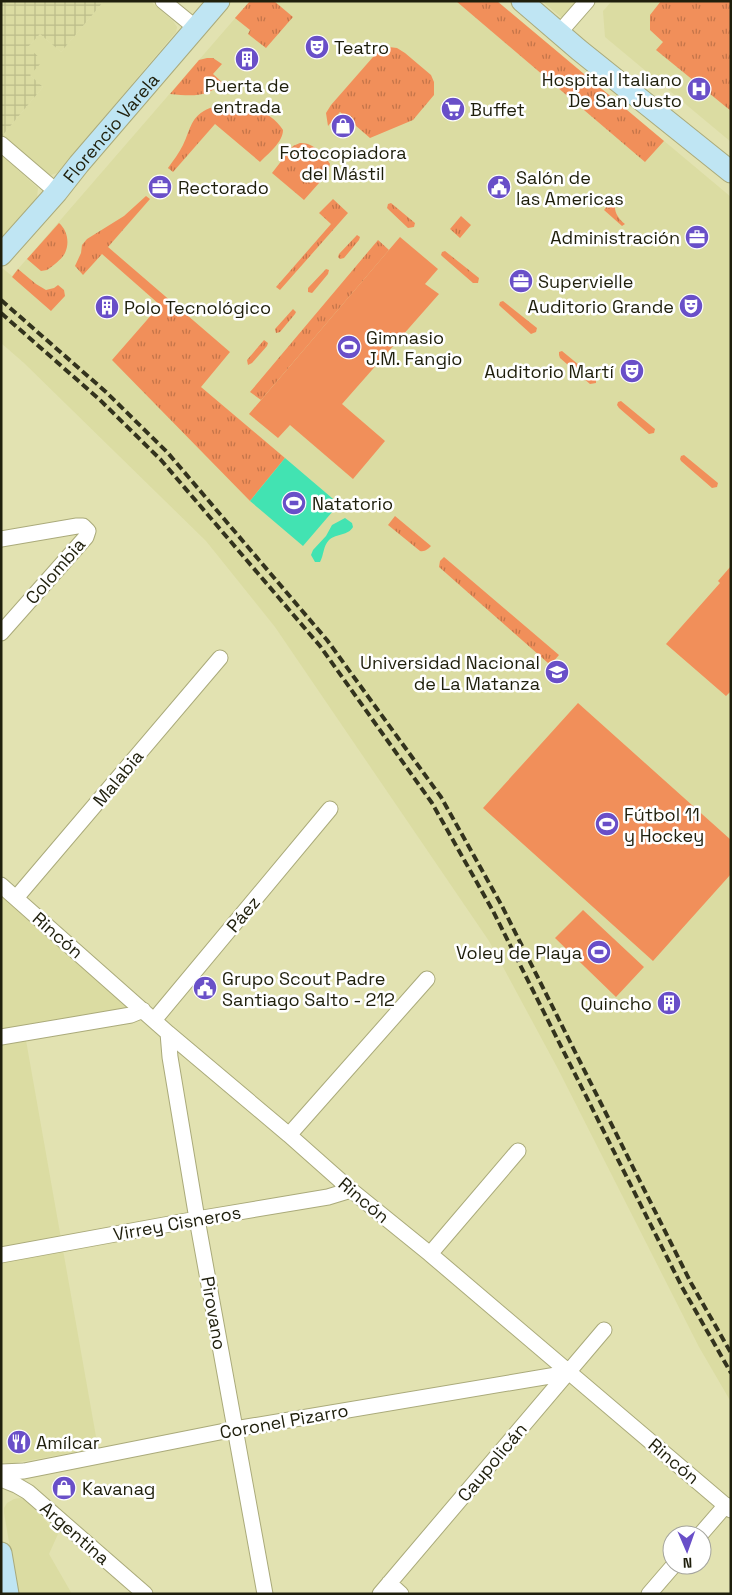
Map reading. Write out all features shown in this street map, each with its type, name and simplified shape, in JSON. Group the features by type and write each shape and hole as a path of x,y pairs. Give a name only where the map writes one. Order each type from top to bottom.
{"main road":[{"name":"Florencio Varela","path":"1,255 219,1"},
{"path":"522,1 731,172"},
{"path":"1,1553 8,1594"}],"street":[{"path":"164,1 196,28"},
{"path":"559,33 587,1"},
{"path":"1,144 56,192"},
{"name":"Colombia","path":"1,539 77,526 82,526 88,531 86,537 1,633"},
{"name":"Malabia","path":"16,898 220,658"},
{"name":"Páez","path":"155,1020 330,809"},
{"name":"Rincón","path":"1,885 168,1033 351,1190 430,1254 728,1507"},
{"path":"289,1135 427,979"},
{"path":"1,1037 131,1015 143,1010"},
{"name":"Pirovano","path":"168,1033 170,1057 197,1219 265,1594"},
{"path":"430,1254 518,1151"},
{"name":"Virrey Cisneros","path":"1,1255 328,1197 351,1190"},
{"name":"Caupolicán","path":"384,1589 604,1330"},
{"name":"Coronel Pizarro","path":"1,1472 24,1471 235,1429 568,1373"},
{"name":"Argentina","path":"1,1479 16,1484 28,1492 145,1594"},
{"path":"710,1525 728,1507"},
{"path":"649,1594 665,1575"},
{"path":"384,1589 401,1594"}],"shaded area":[{"path":"1,1 104,1 61,52 40,34 28,47 43,61 30,75 43,87 2,136"},
{"path":"104,1 150,1 173,21 177,27 176,32 57,173 51,175 45,173 2,136 43,87 30,75 28,47 40,34 61,52"},
{"name":"Universidad Nacional de La Matanza","path":"250,1 497,1 731,197 731,1402 699,1347 558,1069 489,941 275,627 206,541 24,363 1,343 1,267 12,276"},
{"path":"542,1 582,1 567,17 562,18"},
{"name":"Hospital Italiano De San Justo","path":"612,1 731,1 731,142 605,37 603,11"},
{"path":"1,155 38,188 37,198 1,240"},
{"name":"Natatorio","path":"285,458 339,504 303,546 250,501"},
{"path":"345,518 352,523 353,527 351,530 329,540 320,562 315,562 311,555 313,550 326,536 332,525"},
{"path":"1,892 130,997 128,1011 24,1029 98,1448 9,1464 1,1462"},
{"path":"20,1498 25,1499 58,1534 49,1554 72,1594 18,1594 4,1508 7,1503"}],"green space":[{"path":"250,1 274,1 293,17 266,48 248,34 250,30 235,18"},
{"path":"456,1 497,1 664,141 645,162"},
{"path":"661,1 731,1 731,111 656,50 663,42 650,30 650,15"},
{"path":"397,48 405,53 431,75 434,82 434,95 413,120 370,138 340,112 328,126 326,113 331,105 380,49"},
{"path":"213,58 222,64 213,74 223,83 204,94 170,94 199,60"},
{"path":"246,105 267,114 283,130 281,139 260,162 215,124 173,172 168,168 198,115 214,107"},
{"path":"300,143 309,144 318,149 330,164 327,174 304,200 272,173 293,146"},
{"path":"618,193 620,195 617,199 615,211 625,224 622,226 604,210"},
{"path":"146,196 150,199 108,247 230,352 201,387 285,458 250,501 112,360 160,305 102,254 83,275 75,266 81,253 82,245 87,239 124,216"},
{"path":"333,199 348,213 280,290 276,287 331,224 319,213"},
{"path":"391,203 415,223 414,227 408,228 387,208 388,204"},
{"path":"461,216 471,225 460,238 450,229"},
{"path":"59,223 67,236 65,253 60,260 47,270 41,271 27,259"},
{"path":"357,235 360,237 359,240 344,258 340,259 338,257 339,254"},
{"name":"Gimnasio J.M. Fangio","path":"400,237 438,269 425,284 439,294 342,404 385,441 353,479 290,425 278,438 249,414"},
{"path":"378,240 389,250 261,400 250,392"},
{"path":"445,251 479,278 478,283 473,283 443,257 441,255 442,252"},
{"path":"18,269 46,290 58,285 64,290 65,296 51,311 12,277"},
{"path":"326,269 329,270 328,274 312,293 308,292 308,288"},
{"path":"503,301 537,328 536,332 531,334 501,307 499,305 500,302"},
{"path":"293,309 296,312 295,314 280,332 276,333 275,329"},
{"path":"264,340 268,343 267,346 248,365 247,360"},
{"path":"562,351 596,379 596,383 590,384 560,358 559,352"},
{"path":"621,401 655,429 654,433 649,434 619,408 617,405"},
{"path":"684,455 718,483 717,487 712,488 681,461 681,456"},
{"path":"395,516 431,546 425,551 420,551 388,525"},
{"path":"444,557 559,655 553,662 548,663 439,567 440,561"},
{"path":"731,566 731,691 726,696 666,644 720,583 718,581"},
{"name":"Fútbol 11 y Hockey","path":"578,703 731,840 731,874 653,961 483,808"},
{"name":"Voley de Playa","path":"583,910 644,967 616,997 555,938"}],"railway":[{"path":"1,300 106,392 168,453 327,640 441,797 502,906 691,1283 731,1353"},
{"path":"1,313 99,399 161,460 320,646 432,803 493,911 682,1287 731,1373"}],"place":[{"name":"Teatro","path":"317,47"},
{"name":"Puerta de entrada","path":"247,59"},
{"name":"Hospital Italiano De San Justo","path":"699,89"},
{"name":"Buffet","path":"453,109"},
{"name":"Fotocopiadora del Mástil","path":"343,126"},
{"name":"Rectorado","path":"160,187"},
{"name":"Salón de las Americas","path":"499,187"},
{"name":"Administración","path":"697,237"},
{"name":"Supervielle","path":"521,281"},
{"name":"Auditorio Grande","path":"691,306"},
{"name":"Polo Tecnológico","path":"107,307"},
{"name":"Gimnasio J.M. Fangio","path":"349,347"},
{"name":"Auditorio Martí","path":"632,371"},
{"name":"Natatorio","path":"294,503"},
{"name":"Universidad Nacional de La Matanza","path":"557,672"},
{"name":"Fútbol 11 y Hockey","path":"607,824"},
{"name":"Voley de Playa","path":"599,952"},
{"name":"Grupo Scout Padre Santiago Salto - 212","path":"205,988"},
{"name":"Quincho","path":"669,1003"},
{"name":"Amílcar","path":"19,1442"},
{"name":"Kavanag","path":"64,1488"}]}
